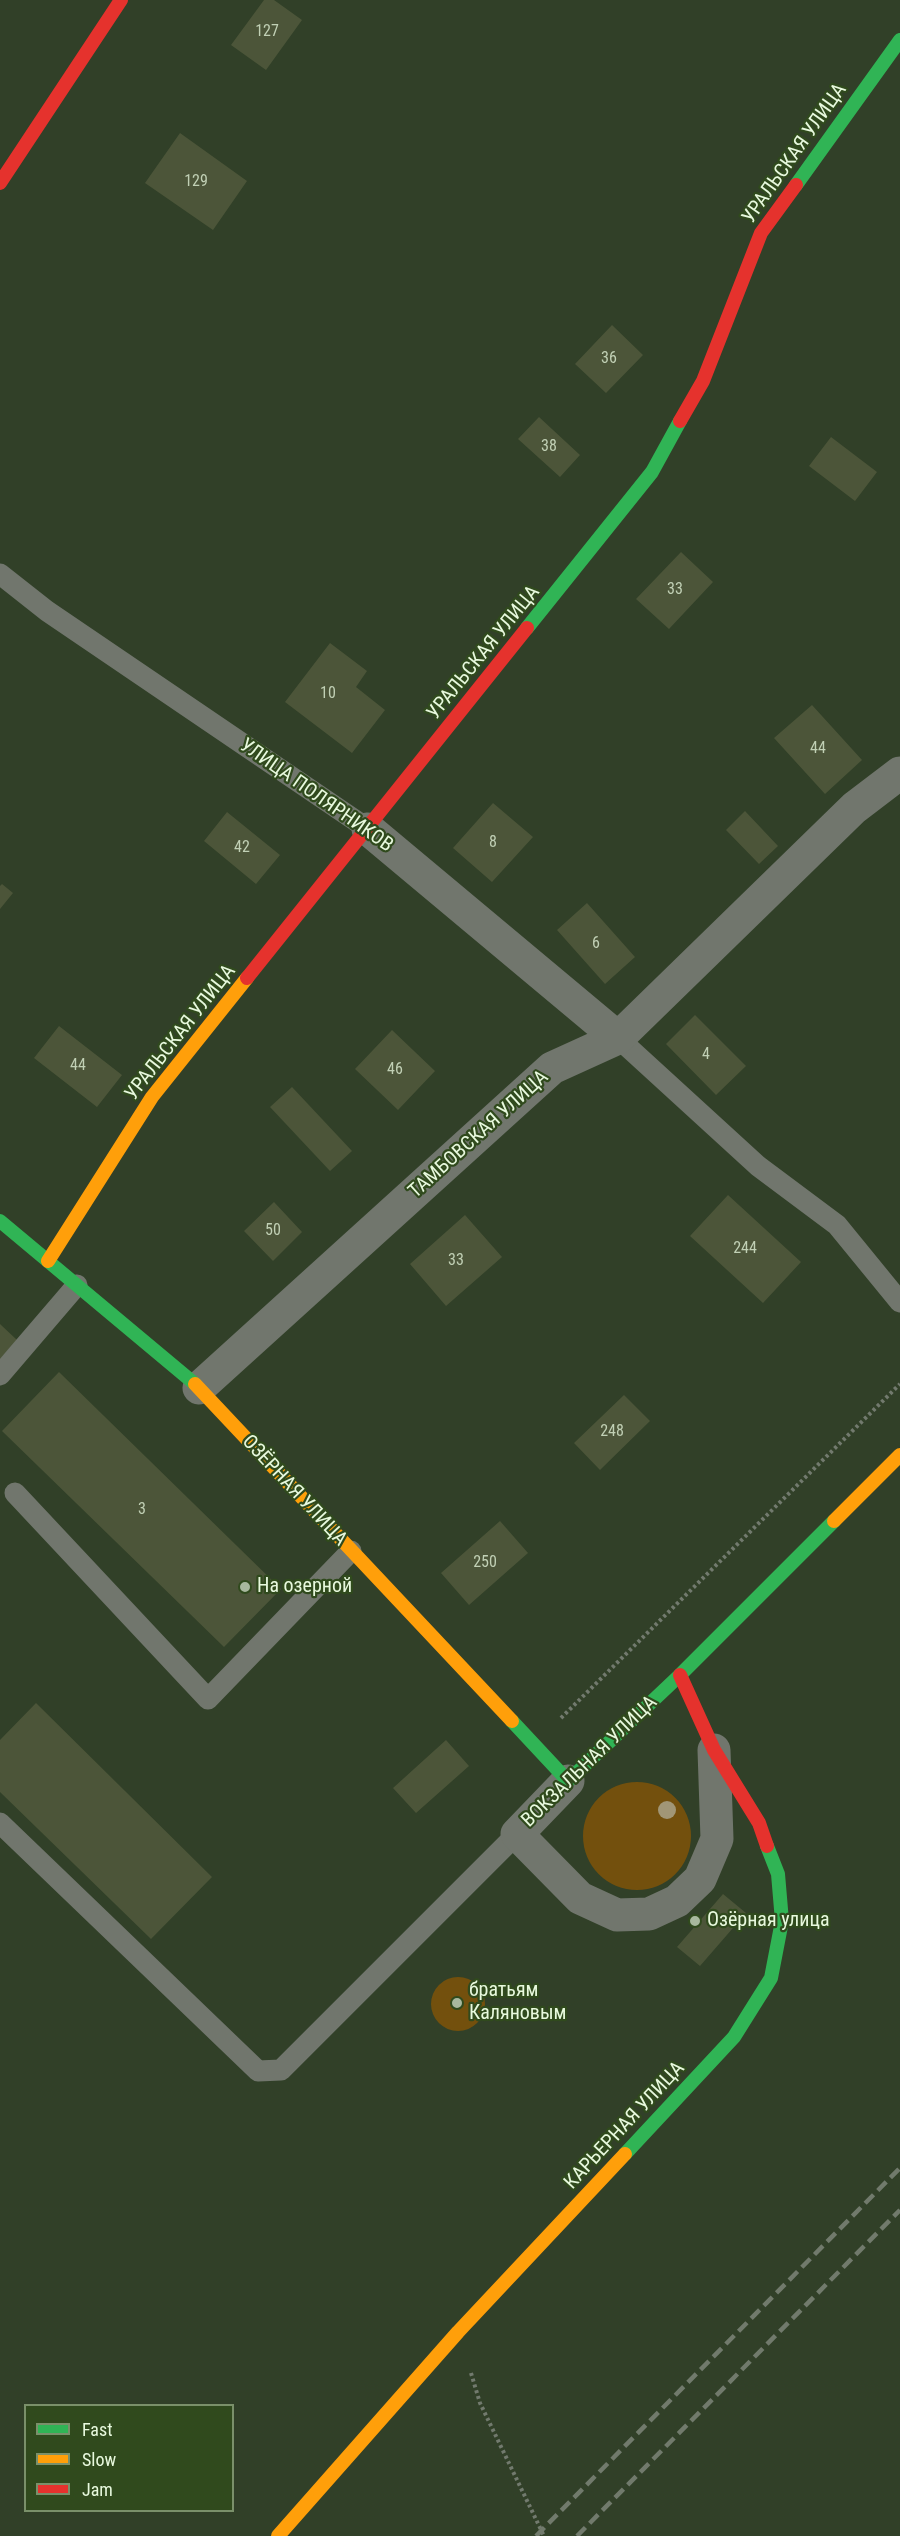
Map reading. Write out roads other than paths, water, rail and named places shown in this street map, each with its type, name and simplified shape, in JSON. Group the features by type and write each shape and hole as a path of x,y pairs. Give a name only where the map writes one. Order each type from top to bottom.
{"street":[{"path":"0,183 121,0"},
{"name":"УРАЛЬСКАЯ УЛИЦА","path":"48,1261 152,1097 652,472 703,381 761,233 900,40"},
{"name":"ТАМБОВСКАЯ УЛИЦА","path":"199,1388 552,1068 618,1038 854,808 900,773"},
{"name":"УЛИЦА ПОЛЯРНИКОВ","path":"368,829 618,1038"},
{"name":"ОЗЁРНАЯ УЛИЦА","path":"0,1221 199,1388 568,1781"},
{"name":"ВОКЗАЛЬНАЯ УЛИЦА","path":"517,1834 568,1781 680,1674 900,1455"},
{"name":"КАРЬЕРНАЯ УЛИЦА","path":"278,2536 458,2332 734,2037 771,1978 782,1921 778,1875 759,1823 714,1750 680,1674"},
{"path":"517,1834 580,1898 617,1915 649,1914 677,1901 700,1879 717,1839 714,1750"}],"lane":[{"name":"УЛИЦА ПОЛЯРНИКОВ","path":"0,574 47,611 368,829"},
{"path":"618,1038 758,1166 837,1225 900,1302"},
{"path":"0,1375 77,1285"},
{"path":"15,1493 208,1699 351,1551"},
{"name":"ВОКЗАЛЬНАЯ УЛИЦА","path":"0,1823 258,2071 281,2070 517,1834"}],"railway":[{"path":"536,2536 900,2168"},
{"path":"577,2536 900,2210"}],"place":[{"name":"На озерной","path":"245,1587"},
{"name":"Озёрная улица","path":"695,1921"},
{"name":"братьям Каляновым","path":"457,2003"}]}
